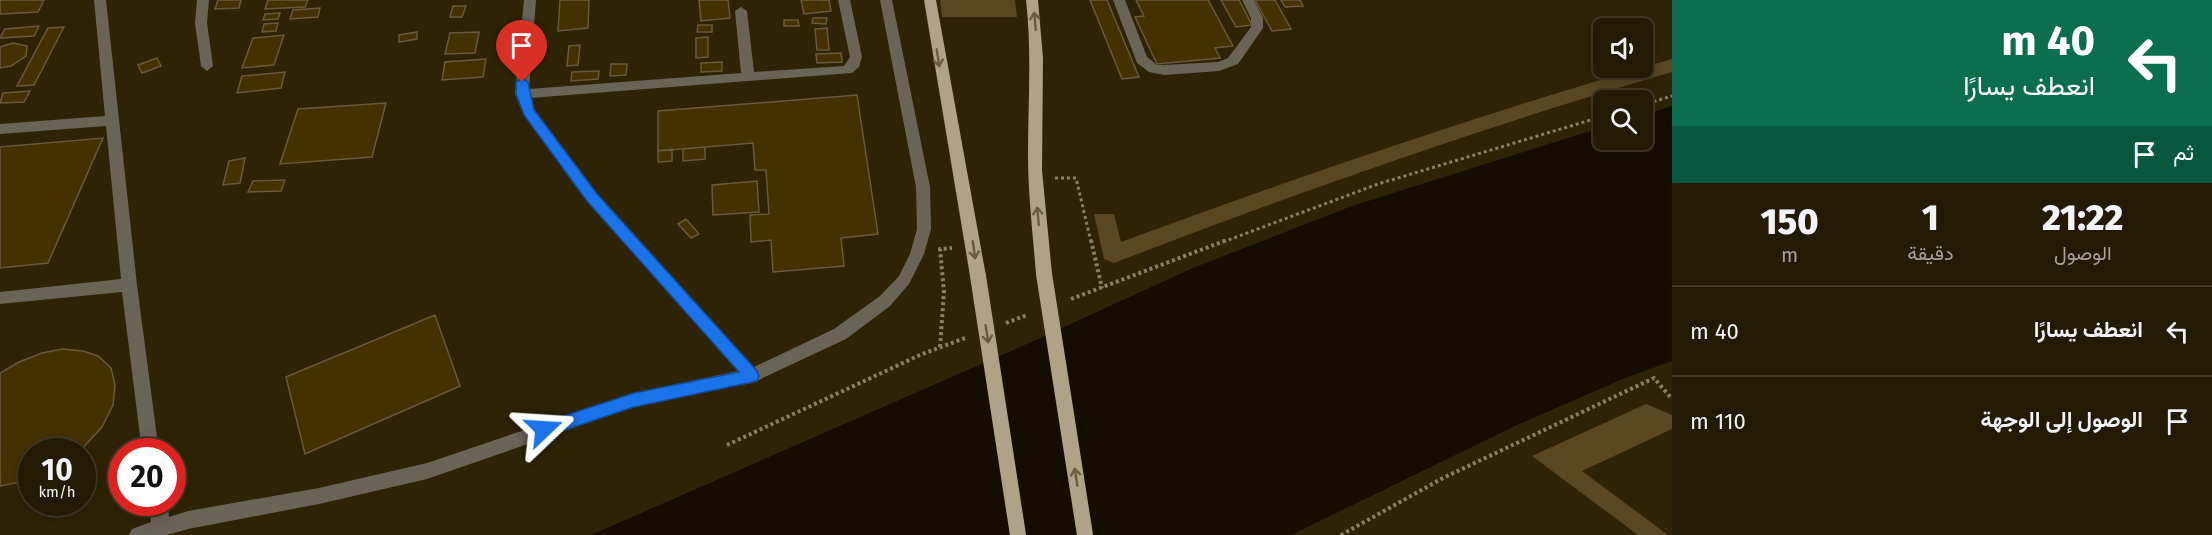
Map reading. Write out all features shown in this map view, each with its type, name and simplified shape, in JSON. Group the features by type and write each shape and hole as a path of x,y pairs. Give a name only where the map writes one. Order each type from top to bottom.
{"main road":[{"path":"930,0 978,276 1018,535"},
{"path":"1032,0 1037,72 1035,156 1044,274 1085,535"}],"lane":[{"path":"100,0 129,285 149,438"},
{"path":"203,0 201,23 207,66"},
{"path":"530,0 522,94 534,120 592,197 752,376"},
{"path":"522,94 842,71 851,67 856,57 844,0"},
{"path":"138,535 206,516 319,496 427,471 634,400 693,386 752,376 840,334 885,301 904,280 917,254 924,229 923,187 886,0"},
{"path":"1119,0 1142,60 1154,69 1164,70 1219,66 1233,61 1257,28 1257,18 1248,0"},
{"path":"741,12 748,77"},
{"path":"0,129 111,121"},
{"path":"0,298 129,285"},
{"path":"160,516 161,528"}],"path":[{"path":"1653,102 1672,96"},
{"path":"1063,302 1378,184 1464,156 1593,119"},
{"path":"1067,178 1076,178 1102,288"},
{"path":"940,249 944,292 940,347"},
{"path":"1003,324 1033,313"},
{"path":"727,445 940,347 972,335"},
{"path":"1341,535 1443,478 1654,378 1672,399"}],"shaded area":[{"path":"940,0 1015,0 1017,17 942,17"},
{"path":"1672,59 1672,72 1653,78 1653,64"},
{"path":"1652,78 1611,90 1593,90 1593,96 1391,162 1114,263 1104,259 1094,214 1114,214 1121,242 1395,145 1602,79"},
{"path":"1672,106 1672,361 1625,378 1517,425 1291,535 591,535 1018,348 1193,268 1352,206 1593,130 1593,150 1653,150 1653,112"},
{"path":"1646,404 1672,415 1672,429 1582,471 1668,535 1638,535 1532,456"}],"building":[{"path":"0,0 44,0 38,12 0,14"},
{"path":"218,0 241,0 239,8 215,9"},
{"path":"268,0 308,0 305,7 265,9"},
{"path":"560,0 589,0 588,28 558,31"},
{"path":"699,0 728,0 730,18 701,21"},
{"path":"801,0 829,0 831,11 804,14"},
{"path":"1090,0 1107,0 1139,77 1122,79"},
{"path":"1136,0 1208,0 1233,46 1215,48 1220,58 1157,64 1135,17 1144,16"},
{"path":"1221,0 1239,0 1252,25 1236,27"},
{"path":"1255,0 1275,0 1291,29 1272,31"},
{"path":"1281,0 1300,0 1303,6 1285,7"},
{"path":"453,6 466,6 462,17 450,17"},
{"path":"320,8 318,17 290,19 293,10"},
{"path":"280,13 278,19 263,20 265,14"},
{"path":"813,18 827,18 826,24 812,23"},
{"path":"784,20 798,20 799,26 784,26"},
{"path":"278,23 276,31 262,32 264,24"},
{"path":"698,25 712,25 712,32 697,32"},
{"path":"39,26 34,36 0,38 5,29"},
{"path":"64,27 34,85 17,86 48,28"},
{"path":"827,28 829,50 817,50 815,29"},
{"path":"417,32 417,39 399,42 399,35"},
{"path":"479,32 475,53 445,54 450,33"},
{"path":"284,35 274,65 242,68 253,38"},
{"path":"708,37 708,57 696,58 696,38"},
{"path":"13,43 27,46 26,56 11,66 0,68 0,47"},
{"path":"580,45 578,65 567,66 569,46"},
{"path":"841,53 842,62 817,63 816,54"},
{"path":"157,58 161,66 142,73 138,65"},
{"path":"486,59 483,77 442,80 445,62"},
{"path":"722,62 722,71 701,72 701,63"},
{"path":"611,64 627,64 626,75 610,76"},
{"path":"599,71 598,79 571,81 572,72"},
{"path":"285,72 281,88 237,93 242,76"},
{"path":"30,91 24,102 0,103 3,93"},
{"path":"857,95 878,234 841,238 844,266 773,272 771,240 751,242 750,215 769,214 766,170 755,170 753,143 658,151 658,111"},
{"path":"386,103 372,157 280,164 298,109"},
{"path":"103,138 48,263 0,268 0,147"},
{"path":"705,147 705,159 683,161 683,149"},
{"path":"672,149 672,161 658,162 658,151"},
{"path":"245,158 240,183 223,185 229,161"},
{"path":"285,180 281,191 248,192 253,181"},
{"path":"757,181 759,212 713,215 712,185"},
{"path":"686,219 699,234 691,238 678,224"},
{"path":"435,315 460,386 305,454 286,377"},
{"path":"63,349 83,351 98,356 111,368 115,385 113,405 102,427 92,438 18,438 18,483 0,486 0,373 42,353"}],"route":[{"path":"522,82 522,94 528,112 592,197 752,376 693,386 634,400 544,429"}]}
